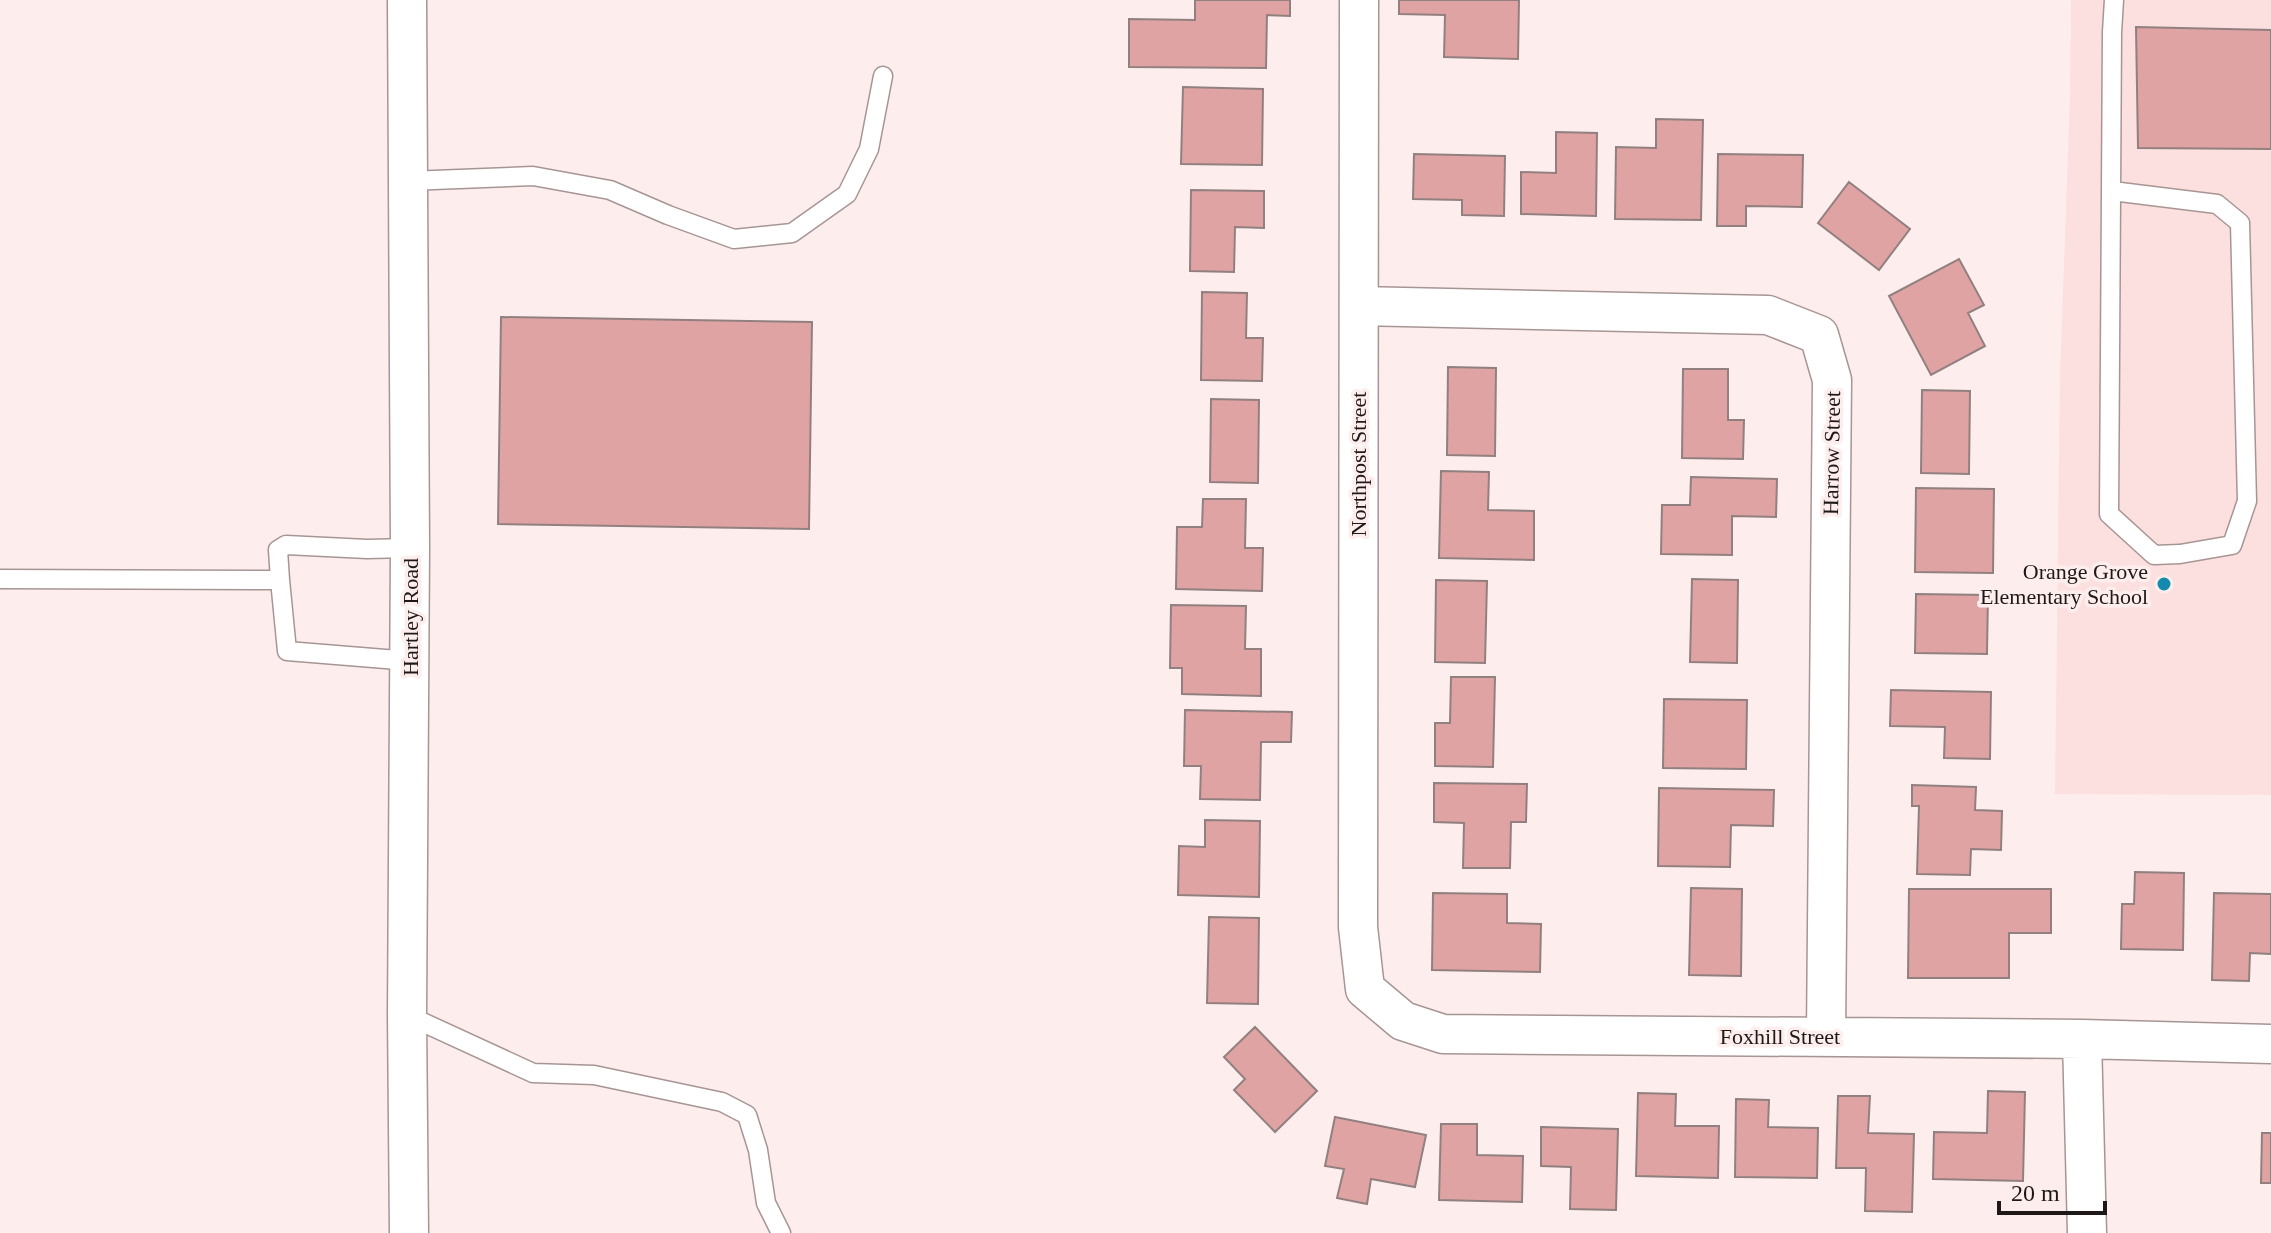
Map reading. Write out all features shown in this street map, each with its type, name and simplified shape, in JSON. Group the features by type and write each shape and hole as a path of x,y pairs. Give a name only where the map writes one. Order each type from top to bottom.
{"street":[{"name":"Hartley Road","path":"407,0 409,1233"},
{"name":"Northpost Street","path":"1358,927 1359,0"},
{"name":"Harrow Street","path":"1359,306 1768,315 1819,335 1832,380 1826,1036"},
{"name":"Foxhill Street","path":"1358,927 1365,989 1403,1021 1443,1034 2082,1039 2271,1044"},
{"path":"2082,1039 2087,1233"}],"lane":[{"path":"2112,191 2217,204 2240,223 2247,501 2232,545 2154,555 2109,514 2112,32 2114,0"},
{"path":"408,181 533,176 610,190 734,239 792,233 847,194 869,149 883,76"},
{"path":"410,548 286,545 278,550 287,651 410,661"},
{"path":"0,579 280,580"},
{"path":"407,1015 533,1073 594,1075 722,1102 747,1115 758,1150 766,1203 781,1233"}],"shaded area":[{"name":"Orange Grove Elementary School","path":"2071,0 2271,0 2271,795 2055,794 2060,373"}],"building":[{"path":"1195,0 1290,0 1290,16 1267,15 1266,68 1129,67 1129,19 1195,20"},
{"path":"1399,0 1519,0 1518,59 1444,57 1445,15 1399,14"},
{"path":"2136,27 2271,30 2271,149 2138,148"},
{"path":"1183,87 1263,89 1262,165 1181,164"},
{"path":"1656,119 1703,120 1701,220 1615,219 1616,147 1656,148"},
{"path":"1556,132 1597,133 1596,216 1521,214 1521,172 1556,173"},
{"path":"1414,154 1505,156 1504,216 1462,215 1462,200 1413,199"},
{"path":"1718,154 1803,155 1802,207 1746,206 1746,226 1717,226"},
{"path":"1849,182 1910,229 1879,270 1818,223"},
{"path":"1191,190 1264,191 1264,228 1235,227 1234,272 1190,271"},
{"path":"1959,259 1984,305 1968,313 1985,346 1931,375 1889,296"},
{"path":"1202,292 1247,293 1246,338 1263,338 1262,381 1201,380"},
{"path":"501,317 812,322 809,529 498,524"},
{"path":"1448,367 1496,368 1495,456 1447,455"},
{"path":"1683,369 1728,369 1728,420 1744,420 1743,459 1682,458"},
{"path":"1922,390 1970,391 1969,474 1921,473"},
{"path":"1211,399 1259,400 1258,483 1210,482"},
{"path":"1441,471 1489,472 1488,510 1534,511 1534,560 1439,558"},
{"path":"1691,477 1777,479 1776,517 1732,516 1732,555 1661,554 1662,505 1690,505"},
{"path":"1916,488 1994,489 1993,573 1915,572"},
{"path":"1203,499 1246,499 1245,548 1263,548 1262,591 1176,589 1177,527 1202,527"},
{"path":"1692,579 1738,580 1737,663 1690,662"},
{"path":"1436,580 1487,581 1485,663 1435,662"},
{"path":"1916,594 1988,595 1987,654 1915,653"},
{"path":"1171,605 1246,606 1245,649 1261,649 1261,696 1182,694 1182,668 1170,668"},
{"path":"1451,677 1495,677 1493,767 1435,766 1435,723 1450,723"},
{"path":"1891,690 1991,692 1990,759 1944,758 1945,727 1890,726"},
{"path":"1664,699 1747,700 1746,769 1663,768"},
{"path":"1185,710 1292,712 1291,742 1261,742 1260,800 1200,799 1201,766 1184,766"},
{"path":"1434,783 1527,784 1526,822 1511,822 1510,868 1463,868 1464,823 1434,822"},
{"path":"1912,785 1976,787 1975,810 2002,811 2001,850 1971,849 1970,875 1917,874 1919,806 1912,806"},
{"path":"1659,788 1774,790 1773,826 1731,825 1730,867 1658,866"},
{"path":"1205,820 1260,821 1259,897 1178,895 1179,846 1205,847"},
{"path":"2135,872 2184,873 2183,950 2121,949 2122,904 2134,904"},
{"path":"1691,888 1742,889 1741,976 1689,975"},
{"path":"1909,889 2051,889 2051,933 2009,933 2009,978 1908,978"},
{"path":"1433,893 1507,894 1507,923 1541,924 1540,972 1432,970"},
{"path":"2214,893 2271,894 2271,954 2250,953 2249,981 2212,980"},
{"path":"1209,917 1259,918 1258,1004 1207,1003"},
{"path":"1255,1027 1317,1091 1275,1132 1234,1090 1245,1079 1224,1057"},
{"path":"1988,1091 2025,1092 2023,1181 1933,1179 1934,1132 1987,1133"},
{"path":"1638,1093 1676,1094 1675,1126 1719,1126 1718,1178 1636,1176"},
{"path":"1838,1096 1870,1096 1868,1133 1914,1134 1912,1212 1865,1211 1866,1168 1836,1168"},
{"path":"1736,1099 1769,1100 1768,1127 1818,1128 1817,1178 1735,1177"},
{"path":"1335,1117 1426,1135 1415,1187 1371,1179 1367,1204 1337,1198 1344,1169 1325,1166"},
{"path":"1441,1124 1477,1124 1477,1155 1523,1156 1522,1202 1439,1200"},
{"path":"1541,1127 1618,1129 1616,1210 1570,1209 1571,1167 1541,1166"},
{"path":"2262,1133 2271,1133 2271,1183 2261,1183"}],"place":[{"name":"Orange Grove Elementary School","path":"2164,584"}]}
